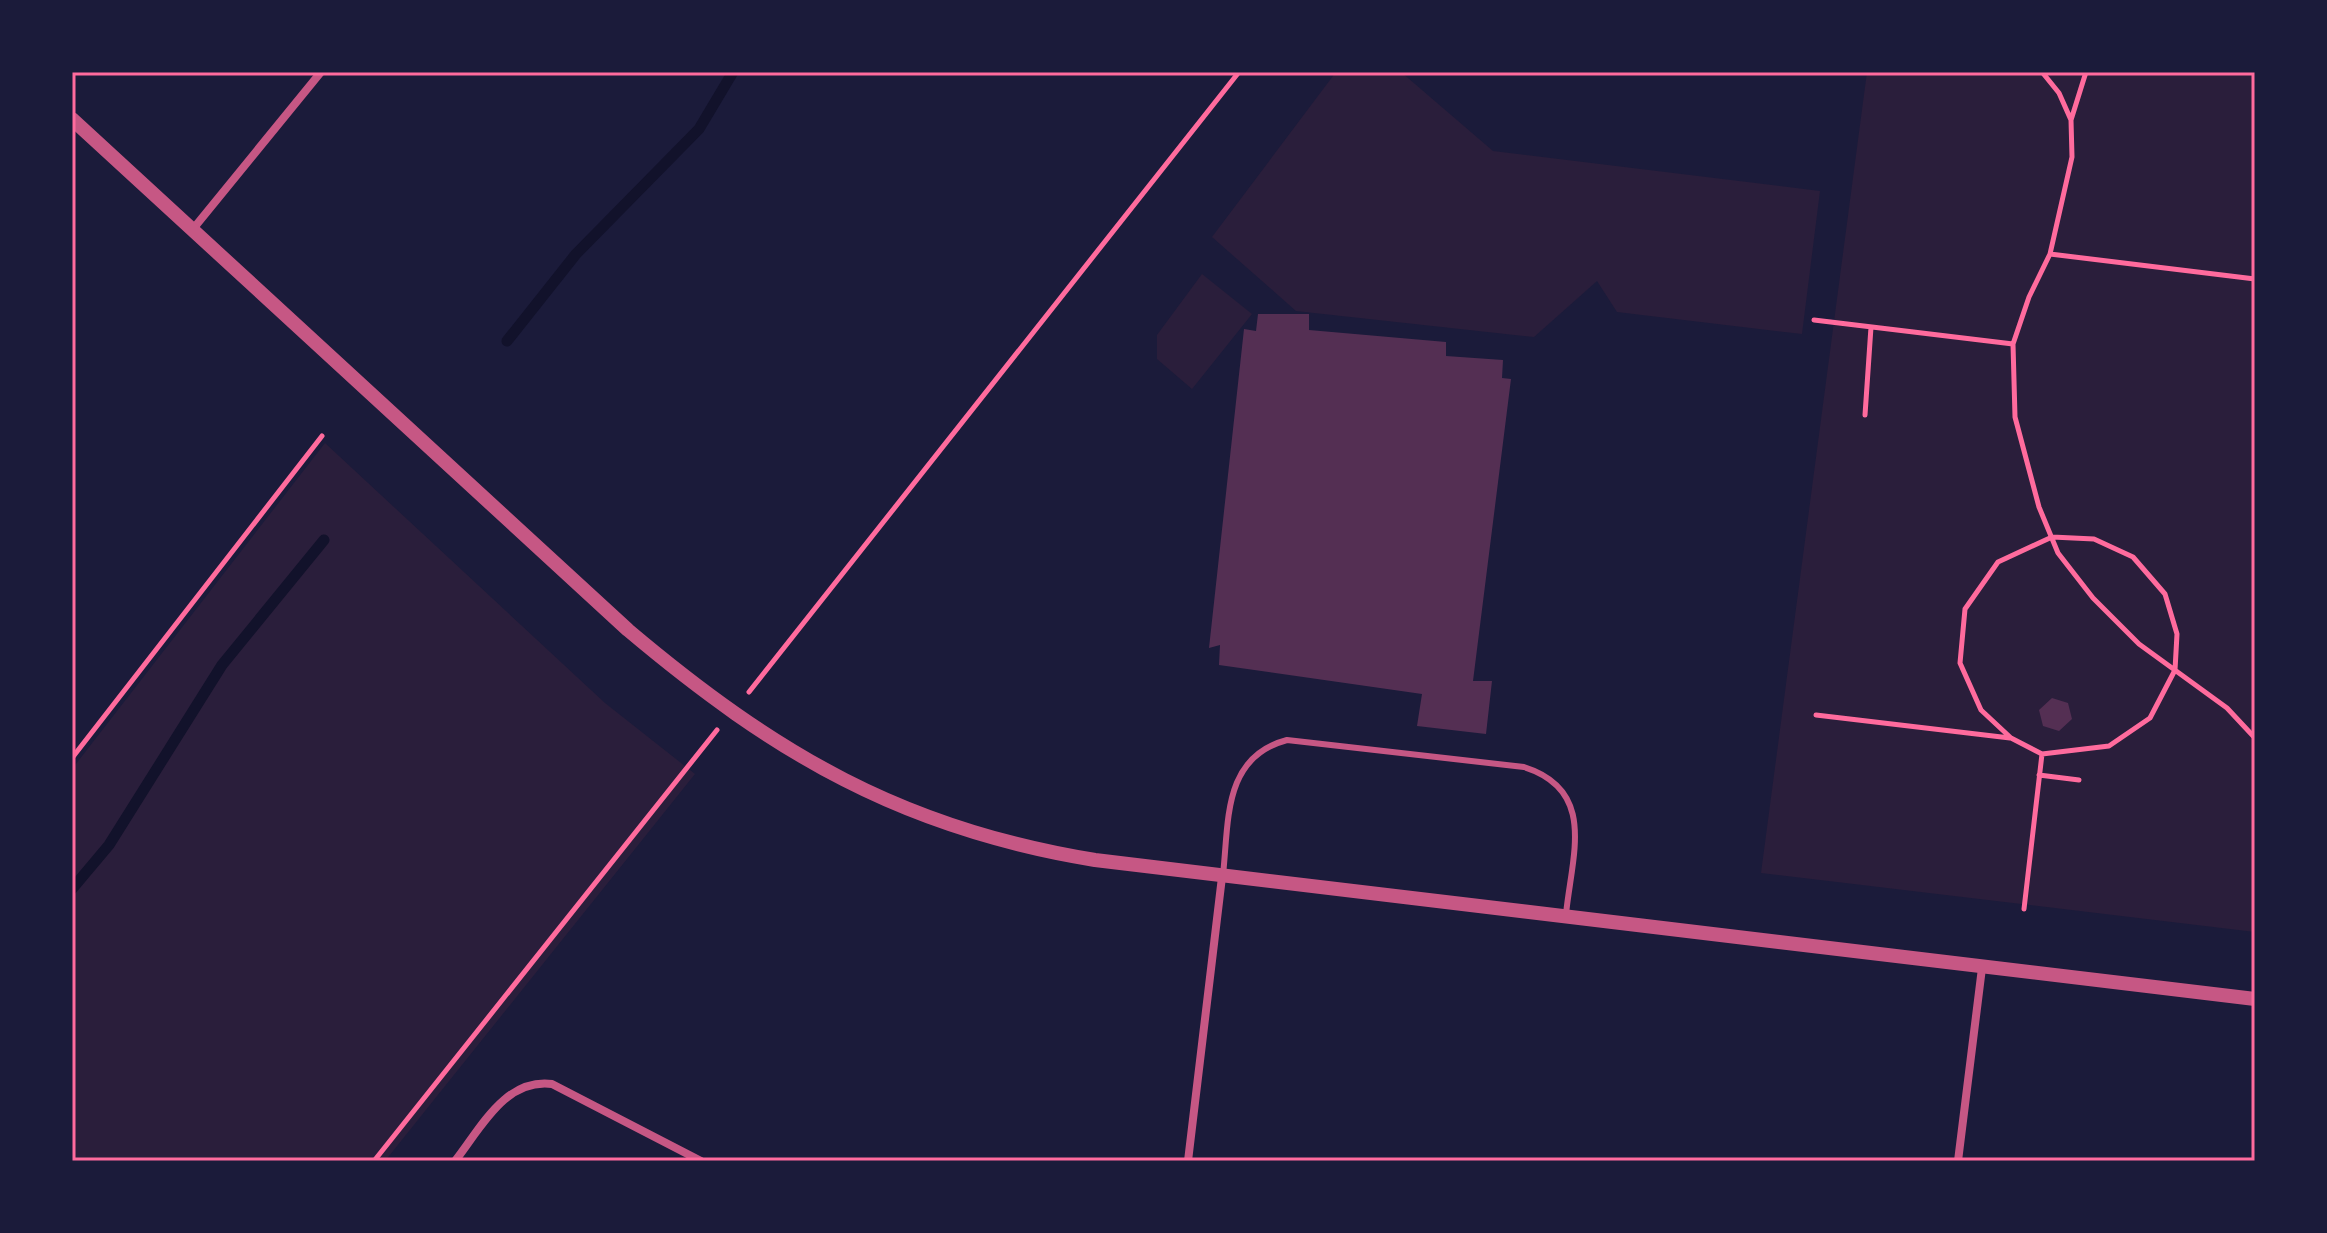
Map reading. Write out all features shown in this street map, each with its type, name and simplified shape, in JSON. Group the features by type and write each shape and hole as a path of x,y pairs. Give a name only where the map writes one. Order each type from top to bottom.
{"street":[{"path":"193,229 321,72"},
{"path":"72,119 628,630 699,690 782,747 908,810 996,840 1095,860 2255,999"},
{"path":"1188,1161 1222,877"},
{"path":"1958,1161 1982,968"},
{"path":"455,1161 506,1097 523,1085 538,1082 552,1084 701,1161"}],"lane":[{"path":"1222,877 1237,781 1248,760 1265,746 1287,740 1524,767 1545,774 1561,786 1572,804 1575,824 1566,918"}],"path":[{"path":"761,678 1239,72"},
{"path":"2042,72 2059,93 2071,120"},
{"path":"2086,72 2071,120 2072,157 2050,254 2029,297 2013,344 2015,417 2039,507 2058,553 2093,598 2139,644 2227,708 2255,738"},
{"path":"2050,254 2255,279"},
{"path":"1814,320 2013,344"},
{"path":"1865,415 1871,327"},
{"path":"72,758 322,436"},
{"path":"2052,537 2094,539 2133,557 2165,594 2177,634 2175,670 2150,718 2109,746 2042,754 2011,738 1981,710 1960,663 1965,609 1998,562 2052,537"},
{"path":"1816,715 2011,738"},
{"path":"374,1161 701,750"},
{"path":"2024,909 2042,754"},
{"path":"2039,775 2079,780"}],"shaded area":[{"path":"1336,72 1401,72 1493,151 1820,191 1802,334 1617,312 1597,281 1534,337 1296,311 1212,237"},
{"path":"1867,72 2255,72 2255,932 1761,873"},
{"path":"1202,274 1252,314 1192,389 1157,359 1157,335"},
{"path":"325,443 605,703 695,774 385,1161 72,1161 72,769"}],"building":[{"path":"1258,314 1309,314 1309,330 1446,342 1446,356 1503,360 1502,378 1511,379 1473,681 1492,681 1486,734 1417,726 1422,694 1219,665 1220,645 1209,648 1244,329 1256,331"},
{"path":"2052,698 2068,703 2072,719 2059,731 2043,726 2039,710"}],"waterway":[{"path":"507,341 576,254 699,129 733,72"},
{"path":"72,889 109,845 222,665 324,540"}]}
